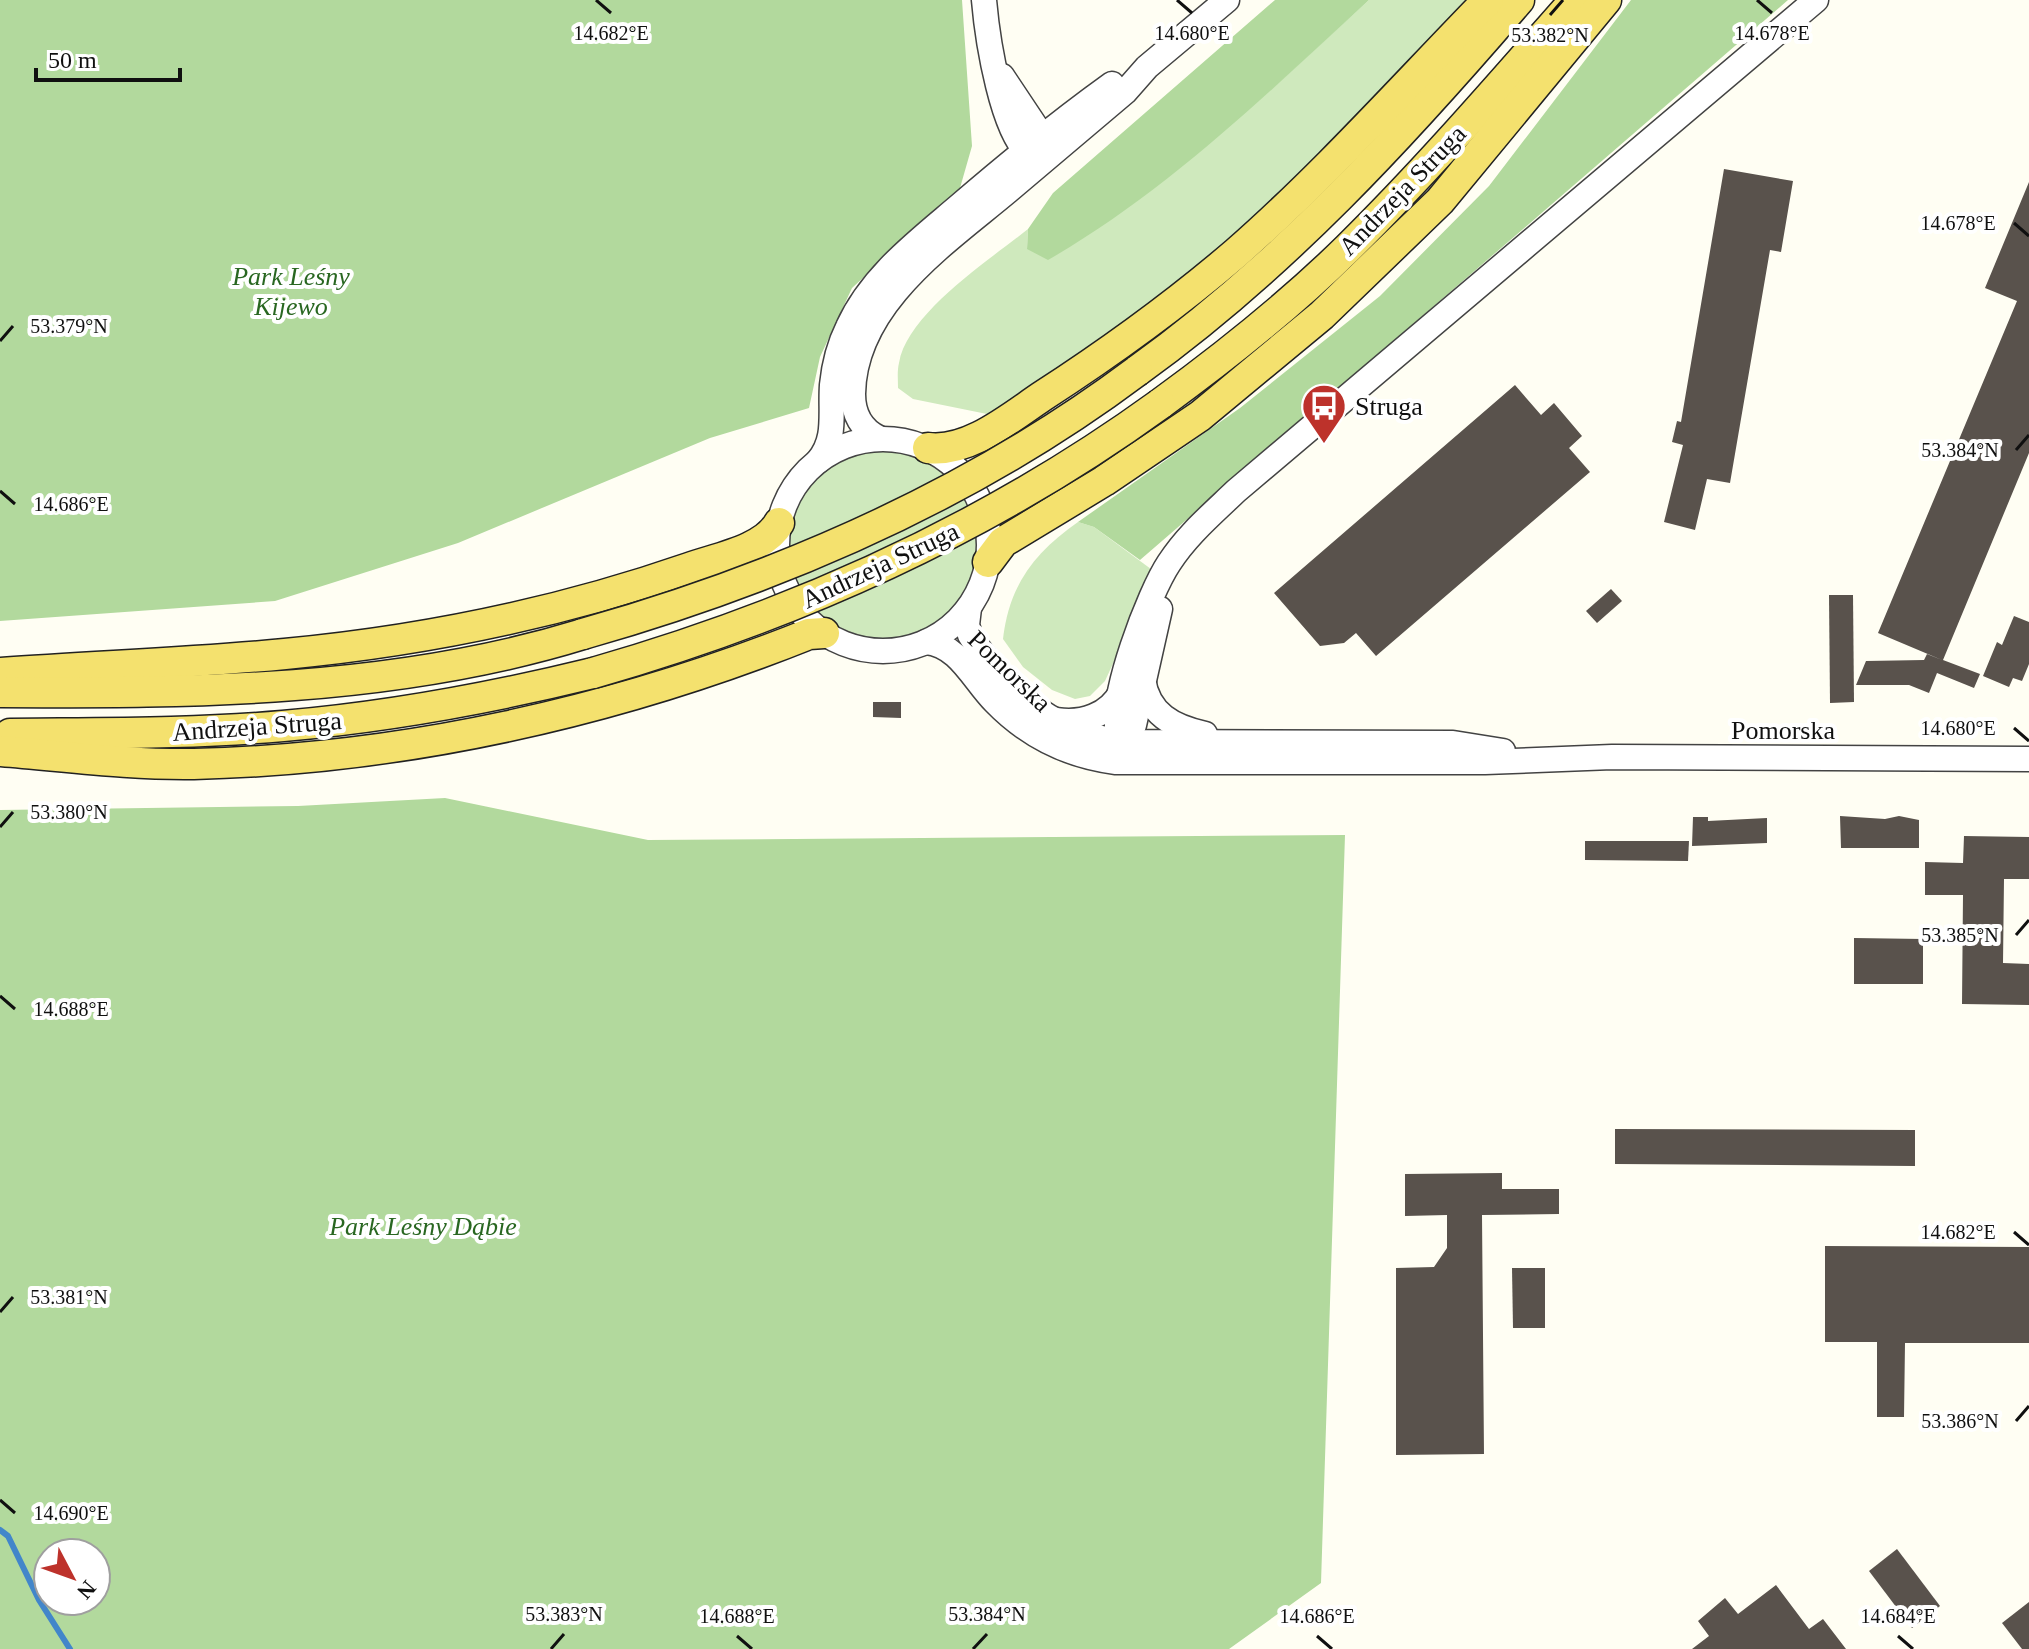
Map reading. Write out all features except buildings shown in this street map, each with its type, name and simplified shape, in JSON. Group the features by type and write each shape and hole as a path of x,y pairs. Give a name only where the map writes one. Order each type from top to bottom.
{"main road":[{"path":"928,448 960,446 1019,412 1167,309 1237,251 1305,188 1488,0"},
{"name":"Andrzeja Struga","path":"0,692 165,692 322,683 450,664 583,634 734,586 861,533 997,463 1137,371 1234,296 1327,212 1414,122 1519,0"},
{"name":"Andrzeja Struga","path":"0,734 178,732 295,725 447,705 593,673 749,623 897,560 992,511 1160,404 1252,333 1346,250 1406,190 1575,0"},
{"path":"988,562 1003,542 1104,481 1200,416 1322,315 1440,201 1606,0"},
{"path":"0,673 284,654 473,627 598,597 668,575 759,542 779,523"},
{"path":"0,751 193,764 319,756 419,742 560,715 646,692 809,634 824,633"}],"street":[{"path":"984,0 997,69 1037,149"},
{"path":"818,461 847,445 879,438 906,441 928,448 958,469 978,496 988,527 988,562 981,586 969,608 954,624 926,642 901,650 874,651 842,643 824,633 800,611 786,588 778,556 779,523 791,491 818,461 831,436 836,359 858,308 903,255 1037,149 1125,92 1147,67 1227,0"},
{"path":"1125,744 1133,682 1150,598 1173,557 1205,521 1816,0"},
{"path":"879,438 863,426 853,399 858,360 872,327 912,275 1037,149"},
{"name":"Pomorska","path":"969,608 967,625 976,644 1016,693 1051,719 1082,733 1125,744 1453,743 1537,757"},
{"name":"Pomorska","path":"926,642 951,650 994,701 1022,726 1066,751 1098,760 1485,762 1537,757 2029,759"},
{"path":"1051,719 1073,721 1099,715 1133,682"},
{"name":"Pomorska","path":"1133,682 1167,722 1183,730 1255,743"},
{"name":"Pomorska","path":"1098,760 1125,744"},
{"name":"Pomorska","path":"1125,744 1146,761"}],"green space":[{"name":"Park Leśny Kijewo","path":"0,0 962,0 972,146 960,188 852,288 820,357 809,408 710,438 458,543 275,601 0,621"},
{"path":"1275,0 1369,0 1216,139 1134,204 1048,260 1027,249 1028,229 1053,193"},
{"path":"1369,0 1469,0 1338,140 1258,217 1147,309 1069,364 987,414 913,399 898,388 899,363 905,344 917,325 973,271 1028,229 1027,249 1275,86"},
{"path":"1631,0 1788,0 1140,560 1094,527 1078,522 1240,408 1380,296 1489,186"},
{"path":"883,450 919,457 950,477 970,508 977,544 970,580 950,611 919,631 883,638 847,631 816,611 796,580 789,544 796,508 816,477 847,457"},
{"path":"1078,522 1094,527 1155,572 1105,681 1090,696 1075,699 1052,690 1023,667 1003,639 1018,586 1049,545"},
{"name":"Park Leśny Dąbie","path":"445,798 648,840 1345,835 1321,1583 1229,1649 0,1649 0,810 298,806"}],"waterway":[{"path":"0,1530 8,1536 39,1600 70,1649"}],"place":[{"name":"Struga","path":"1324,445"}]}
